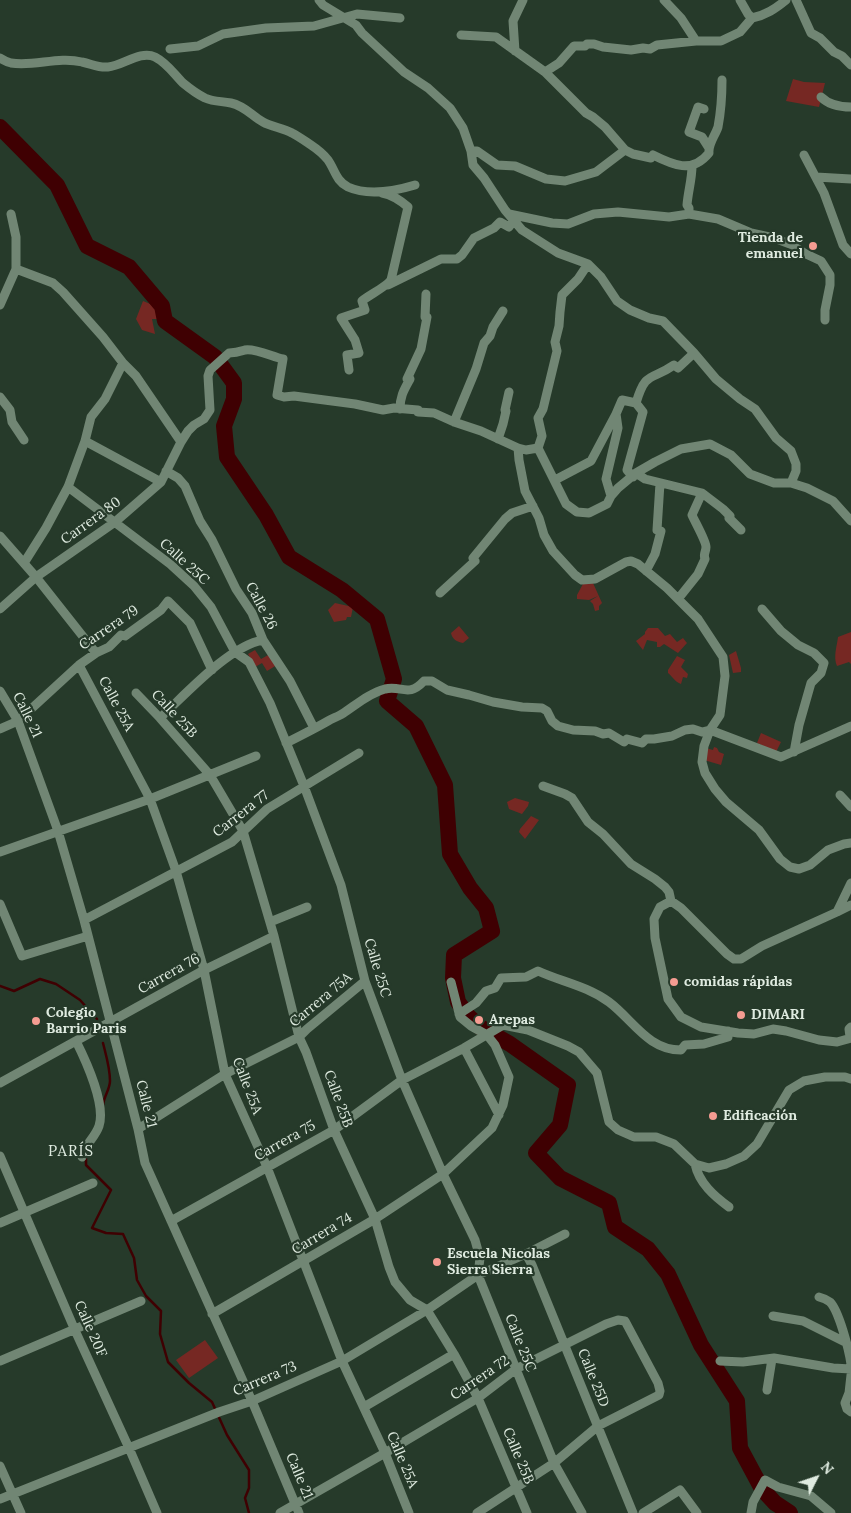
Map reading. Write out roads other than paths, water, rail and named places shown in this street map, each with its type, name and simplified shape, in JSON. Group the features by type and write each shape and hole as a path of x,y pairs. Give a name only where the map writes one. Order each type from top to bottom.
{"street":[{"path":"319,0 323,5 356,25 362,33 404,72 428,88 450,108 463,128 471,150 473,165 522,230 558,253 588,264 601,277 617,301 630,310 649,318 663,321 716,379 755,409 776,438 792,451 796,471 790,483"},
{"path":"515,51 513,21 523,0"},
{"path":"664,0 681,18 696,41"},
{"path":"740,0 752,18"},
{"path":"545,72 558,63 574,46 594,44 603,47 631,50 650,49 657,45 728,39 740,32 752,18 763,16 786,0"},
{"path":"796,0 812,33 851,65"},
{"path":"170,49 198,46 223,34 266,28 314,26 357,14 400,18"},
{"path":"461,35 496,37 531,61 545,72 586,113 605,127 625,150 633,154 651,158 653,155 671,164 687,166 692,166 704,160 709,153 708,148 702,137 689,132 698,107 704,109"},
{"path":"0,58 11,63 32,63 58,59 103,67 122,64 143,56 153,56 168,67 184,84 205,98 214,102 230,103 246,110 262,121 292,133 312,146 328,161 339,180 346,186 354,189 375,191 398,190 415,185"},
{"path":"708,148 717,129 721,110 722,80"},
{"path":"822,97 827,103 833,105 851,106"},
{"path":"471,150 477,151 497,165 515,166 546,179 565,182 596,172 625,150"},
{"path":"804,155 824,192 843,244 851,254"},
{"path":"690,214 687,205 691,186 692,166"},
{"path":"816,177 851,179"},
{"path":"375,191 391,195 408,207 391,280 388,285"},
{"path":"512,217 568,224 594,214 618,212 669,217 690,214 718,219 750,232 790,244 821,261 830,275 825,320"},
{"path":"0,305 16,269 16,237 11,214"},
{"path":"349,370 347,355 359,353 355,340 341,318 365,310 362,300 376,290 441,259 457,259 474,238 494,228 500,222 509,227 512,217"},
{"path":"588,264 578,279 562,295 560,326 555,342 557,351 543,409 538,418 542,436 538,448 566,504 577,512 588,513 607,504 618,488 655,462 681,449 710,444 731,455 750,474 774,483 790,483 807,488 833,501 851,521"},
{"path":"16,269 53,283 58,288 104,337 123,363 136,376 181,442"},
{"path":"426,294 426,317 421,348 407,379 410,379 402,392 400,409 410,408 418,410 418,412 434,413 518,448 526,450 538,448"},
{"path":"454,422 476,369 484,343 490,336 503,311"},
{"name":"Carrera 80","path":"0,609 36,577 115,522 161,482 188,431 204,419 210,410 208,376 210,370 229,353 239,353 246,350 256,351 283,360 277,394 284,397 294,396 350,403 383,410 400,409"},
{"path":"636,403 644,381 674,365 678,368 694,353"},
{"path":"24,563 46,528 68,487 85,441 91,417 105,399 123,363"},
{"path":"498,439 506,412 509,392"},
{"path":"0,397 10,410 12,422 24,440"},
{"path":"555,480 591,461 622,400 636,403 642,412 627,470 645,479 702,493 723,509 741,530"},
{"path":"611,496 606,479 618,428 616,414"},
{"path":"85,441 161,482"},
{"path":"518,448 525,491 539,518 544,535 553,551 575,575 582,580 596,579 626,562 632,561 638,564 698,619 723,657 725,676 720,715 710,730 704,746 702,762 705,774 726,802 759,830 780,859 790,867 799,869 810,865 828,850 851,843"},
{"name":"Calle 26","path":"166,471 178,478 185,486 200,521 212,540 236,589 252,613 263,640 290,681 314,728"},
{"path":"646,571 655,554 661,531 657,530 660,483"},
{"name":"Calle 25C","path":"68,487 170,564 194,586 211,607 236,652 249,662 270,703 304,786 341,885 365,981 402,1080 474,1240 480,1258 478,1275 554,1464 582,1513"},
{"path":"678,599 698,574 705,559 704,556 707,548 705,541 692,515 702,493"},
{"path":"440,593 475,561 473,558 504,519 512,513 533,506"},
{"path":"0,536 36,577 96,652"},
{"name":"Carrera 79","path":"0,729 18,720 79,665 96,652 109,647 121,635 125,636 161,610 168,601 190,623 212,670"},
{"path":"762,609 781,631 824,662 821,673 812,683 801,719 794,752"},
{"path":"160,718 225,658 254,641 263,640"},
{"name":"Calle 25A","path":"79,665 150,799 176,870 204,970 225,1074 267,1167 342,1361 386,1453 409,1513"},
{"path":"286,743 344,713 358,702 384,689 412,690 420,686 424,681 432,681 447,690 493,702 542,708 547,711 552,721 558,726 573,730 609,733 624,742 627,739 642,743 646,739 654,740 672,736 693,728 702,732 710,730 781,757 851,726"},
{"name":"Calle 21","path":"0,691 18,720 58,831 84,920 145,1163 252,1401 297,1509"},
{"name":"Calle 25B","path":"136,693 210,775 243,831 274,936 299,1037 334,1130 374,1219 389,1267 396,1282 410,1300 427,1310 454,1354 478,1398 527,1513"},
{"name":"Carrera 77","path":"84,920 232,842 267,809 359,753"},
{"path":"0,852 150,799 256,756"},
{"path":"543,786 572,798 588,822 603,834 631,864 664,886 669,892 671,901 681,908 727,954 734,958 741,959 762,946 851,905"},
{"path":"840,795 851,807"},
{"path":"837,912 851,883"},
{"path":"671,901 660,907 654,919 654,938 668,999 681,1017 701,1027 754,1034 773,1029 786,1030 819,1040 837,1042 850,1037 849,1029 851,1026"},
{"path":"0,904 22,956 88,936"},
{"path":"270,922 307,907"},
{"name":"Carrera 76","path":"0,1083 204,970 274,936"},
{"path":"462,1012 476,1003 486,991 495,988 501,978 526,977 538,971 594,992 610,1002 652,1041 671,1050 681,1050 685,1046 704,1044 728,1037 728,1031"},
{"name":"Carrera 75A","path":"138,1129 225,1074 299,1037 365,981"},
{"path":"451,982 462,1012 460,1017 487,1035"},
{"name":"Carrera 75","path":"171,1221 334,1130 402,1080 464,1048 503,1025 528,1030 579,1052 597,1073 609,1122 612,1126 634,1137 656,1137 674,1144 695,1164"},
{"name":"Carrera 74","path":"212,1314 374,1219 443,1174 492,1128 504,1104 509,1077 495,1045 487,1035"},
{"path":"76,1041 90,1070 100,1114 100,1123 97,1131 83,1152 82,1157"},
{"path":"464,1048 499,1114"},
{"path":"729,1207 706,1187 696,1171 695,1164 709,1168 726,1164 744,1156 757,1144 789,1090 804,1081 825,1077 846,1077 851,1079"},
{"name":"Calle 20F","path":"0,1156 74,1328 157,1513"},
{"path":"0,1223 93,1183"},
{"name":"Carrera 73","path":"0,1500 218,1412 252,1401 342,1361 427,1310 478,1275 565,1234"},
{"name":"Calle 25D","path":"526,1254 633,1513"},
{"path":"819,1297 829,1301 834,1308 849,1352 851,1364"},
{"path":"0,1361 141,1301"},
{"path":"772,1316 803,1321 845,1342"},
{"name":"Carrera 72","path":"280,1513 297,1509 478,1398 516,1369 606,1324 623,1320 632,1333 660,1391 656,1397 598,1426"},
{"path":"364,1407 454,1354"},
{"path":"767,1390 772,1359"},
{"path":"720,1361 743,1362 772,1359 851,1369"},
{"path":"851,1374 849,1393 845,1403 851,1412"},
{"path":"477,1513 554,1464 598,1426"},
{"path":"0,1466 21,1513"},
{"path":"752,1513 754,1502 765,1480 778,1487 811,1496 832,1513"},
{"path":"643,1513 680,1490 697,1513"}],"waterway":[{"path":"0,127 57,185 87,246 129,267 162,306 165,321 215,357 234,383 234,399 224,426 227,457 266,515 289,557 342,590 377,619 394,679 387,701 416,726 445,785 450,854 470,888 486,908 492,931 454,955 453,978 458,1002 468,1016 480,1027 510,1044 568,1085 560,1125 536,1153 560,1178 609,1203 615,1227 648,1249 668,1274 701,1345 737,1401 740,1448 762,1489 775,1503 790,1513"},
{"path":"0,986 14,991 40,979 56,984 80,1000 97,1019"},
{"path":"103,1043 109,1066 110,1081 103,1105"},
{"path":"86,1156 86,1165 111,1190 92,1228 106,1233 123,1234 134,1258 137,1280 146,1296 161,1311 160,1334 168,1362 212,1402 227,1435 249,1470 249,1488 245,1498 249,1513"}],"place":[{"name":"Tienda de emanuel","path":"813,246"},
{"name":"comidas rápidas","path":"674,982"},
{"name":"DIMARI","path":"741,1015"},
{"name":"Arepas","path":"479,1020"},
{"name":"Colegio Barrio Paris","path":"36,1021"},
{"name":"Edificación","path":"713,1116"},
{"name":"Escuela Nicolas Sierra Sierra","path":"437,1262"}],"district":[{"name":"PARÍS","path":"71,1152"}]}
